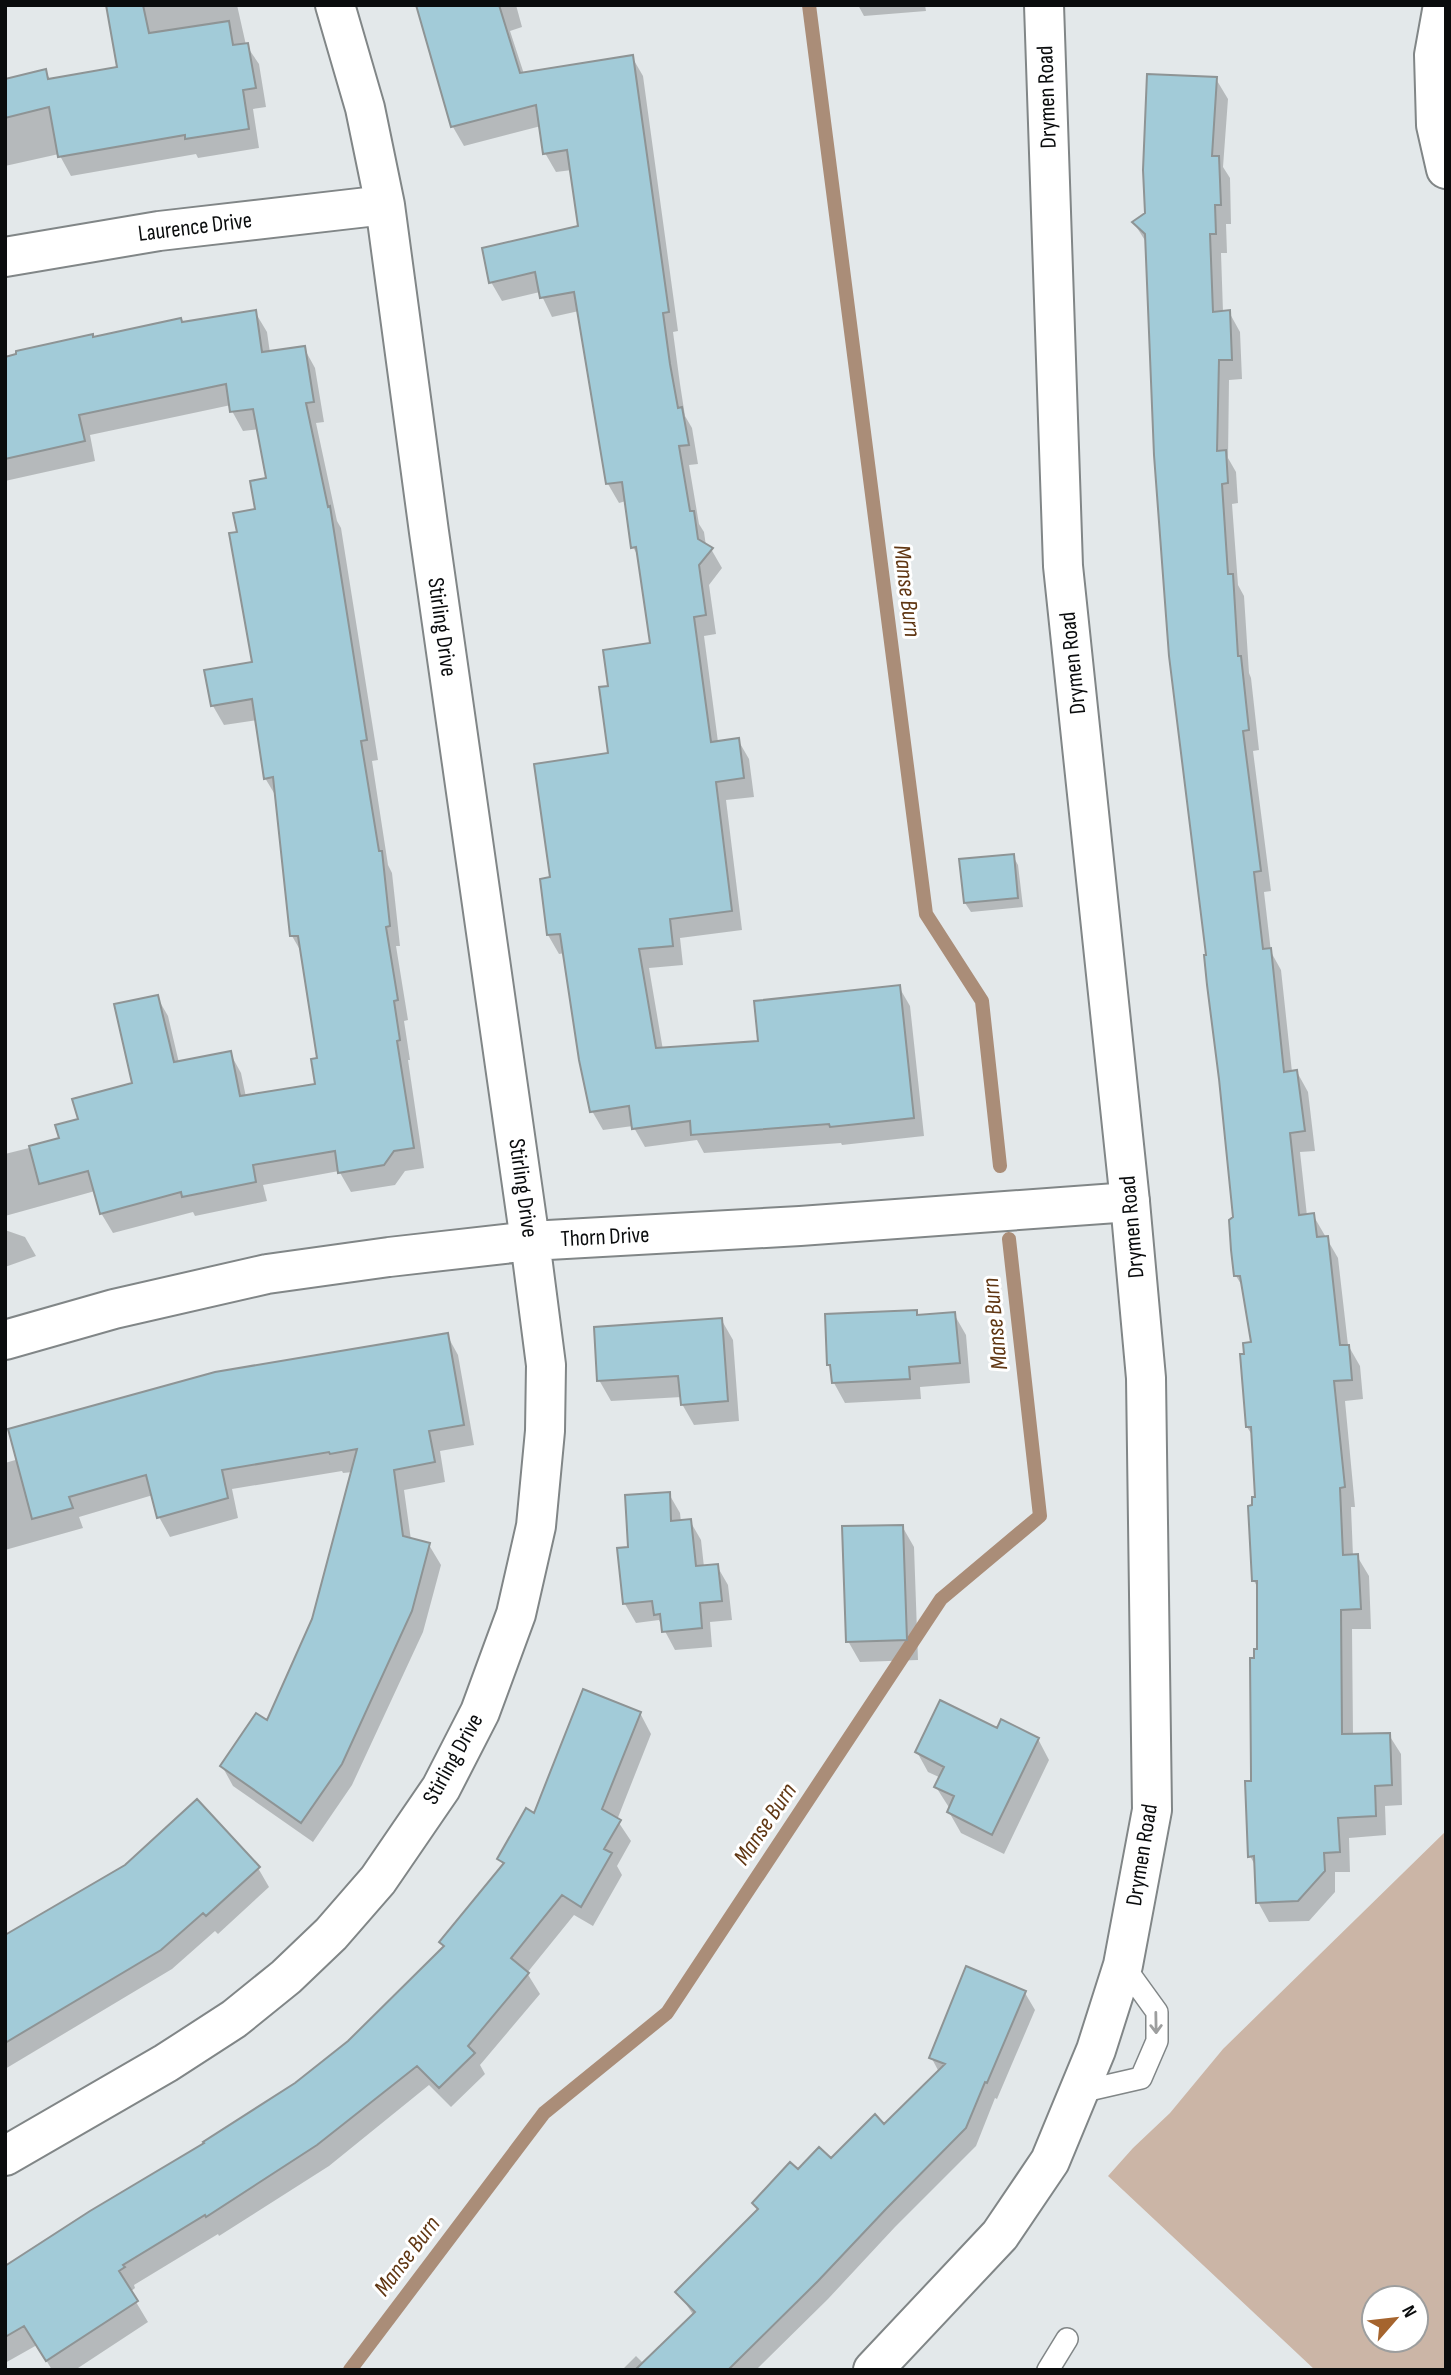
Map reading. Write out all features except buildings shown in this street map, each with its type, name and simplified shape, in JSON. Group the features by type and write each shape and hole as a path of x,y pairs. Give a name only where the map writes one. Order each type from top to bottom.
{"street":[{"name":"Stirling Drive","path":"5,2157 166,2063 234,2019 286,1978 331,1934 378,1880 441,1788 480,1712 516,1614 536,1525 545,1431 546,1365 530,1241 385,205 365,108 335,5"},
{"name":"Drymen Road","path":"873,2370 1000,2235 1050,2161 1097,2050 1123,1965 1152,1810 1146,1378 1063,566 1044,5"},
{"path":"1443,5 1434,55 1436,125 1446,169"},
{"name":"Laurence Drive","path":"5,257 159,231 385,205"},
{"name":"Thorn Drive","path":"5,1340 114,1309 267,1274 389,1256 530,1241 800,1226 1130,1202"}],"lane":[{"path":"1080,2092 1141,2078 1157,2041 1157,2012 1123,1965"},
{"path":"1048,2370 1067,2339"}],"shaded area":[{"path":"1446,1831 1446,2370 1315,2370 1108,2176 1170,2113 1223,2049"}],"waterway":[{"name":"Manse Burn","path":"809,5 926,914 982,1001 1000,1166"},
{"name":"Manse Burn","path":"350,2370 544,2113 667,2013 941,1599 1040,1516 1009,1239"}]}
